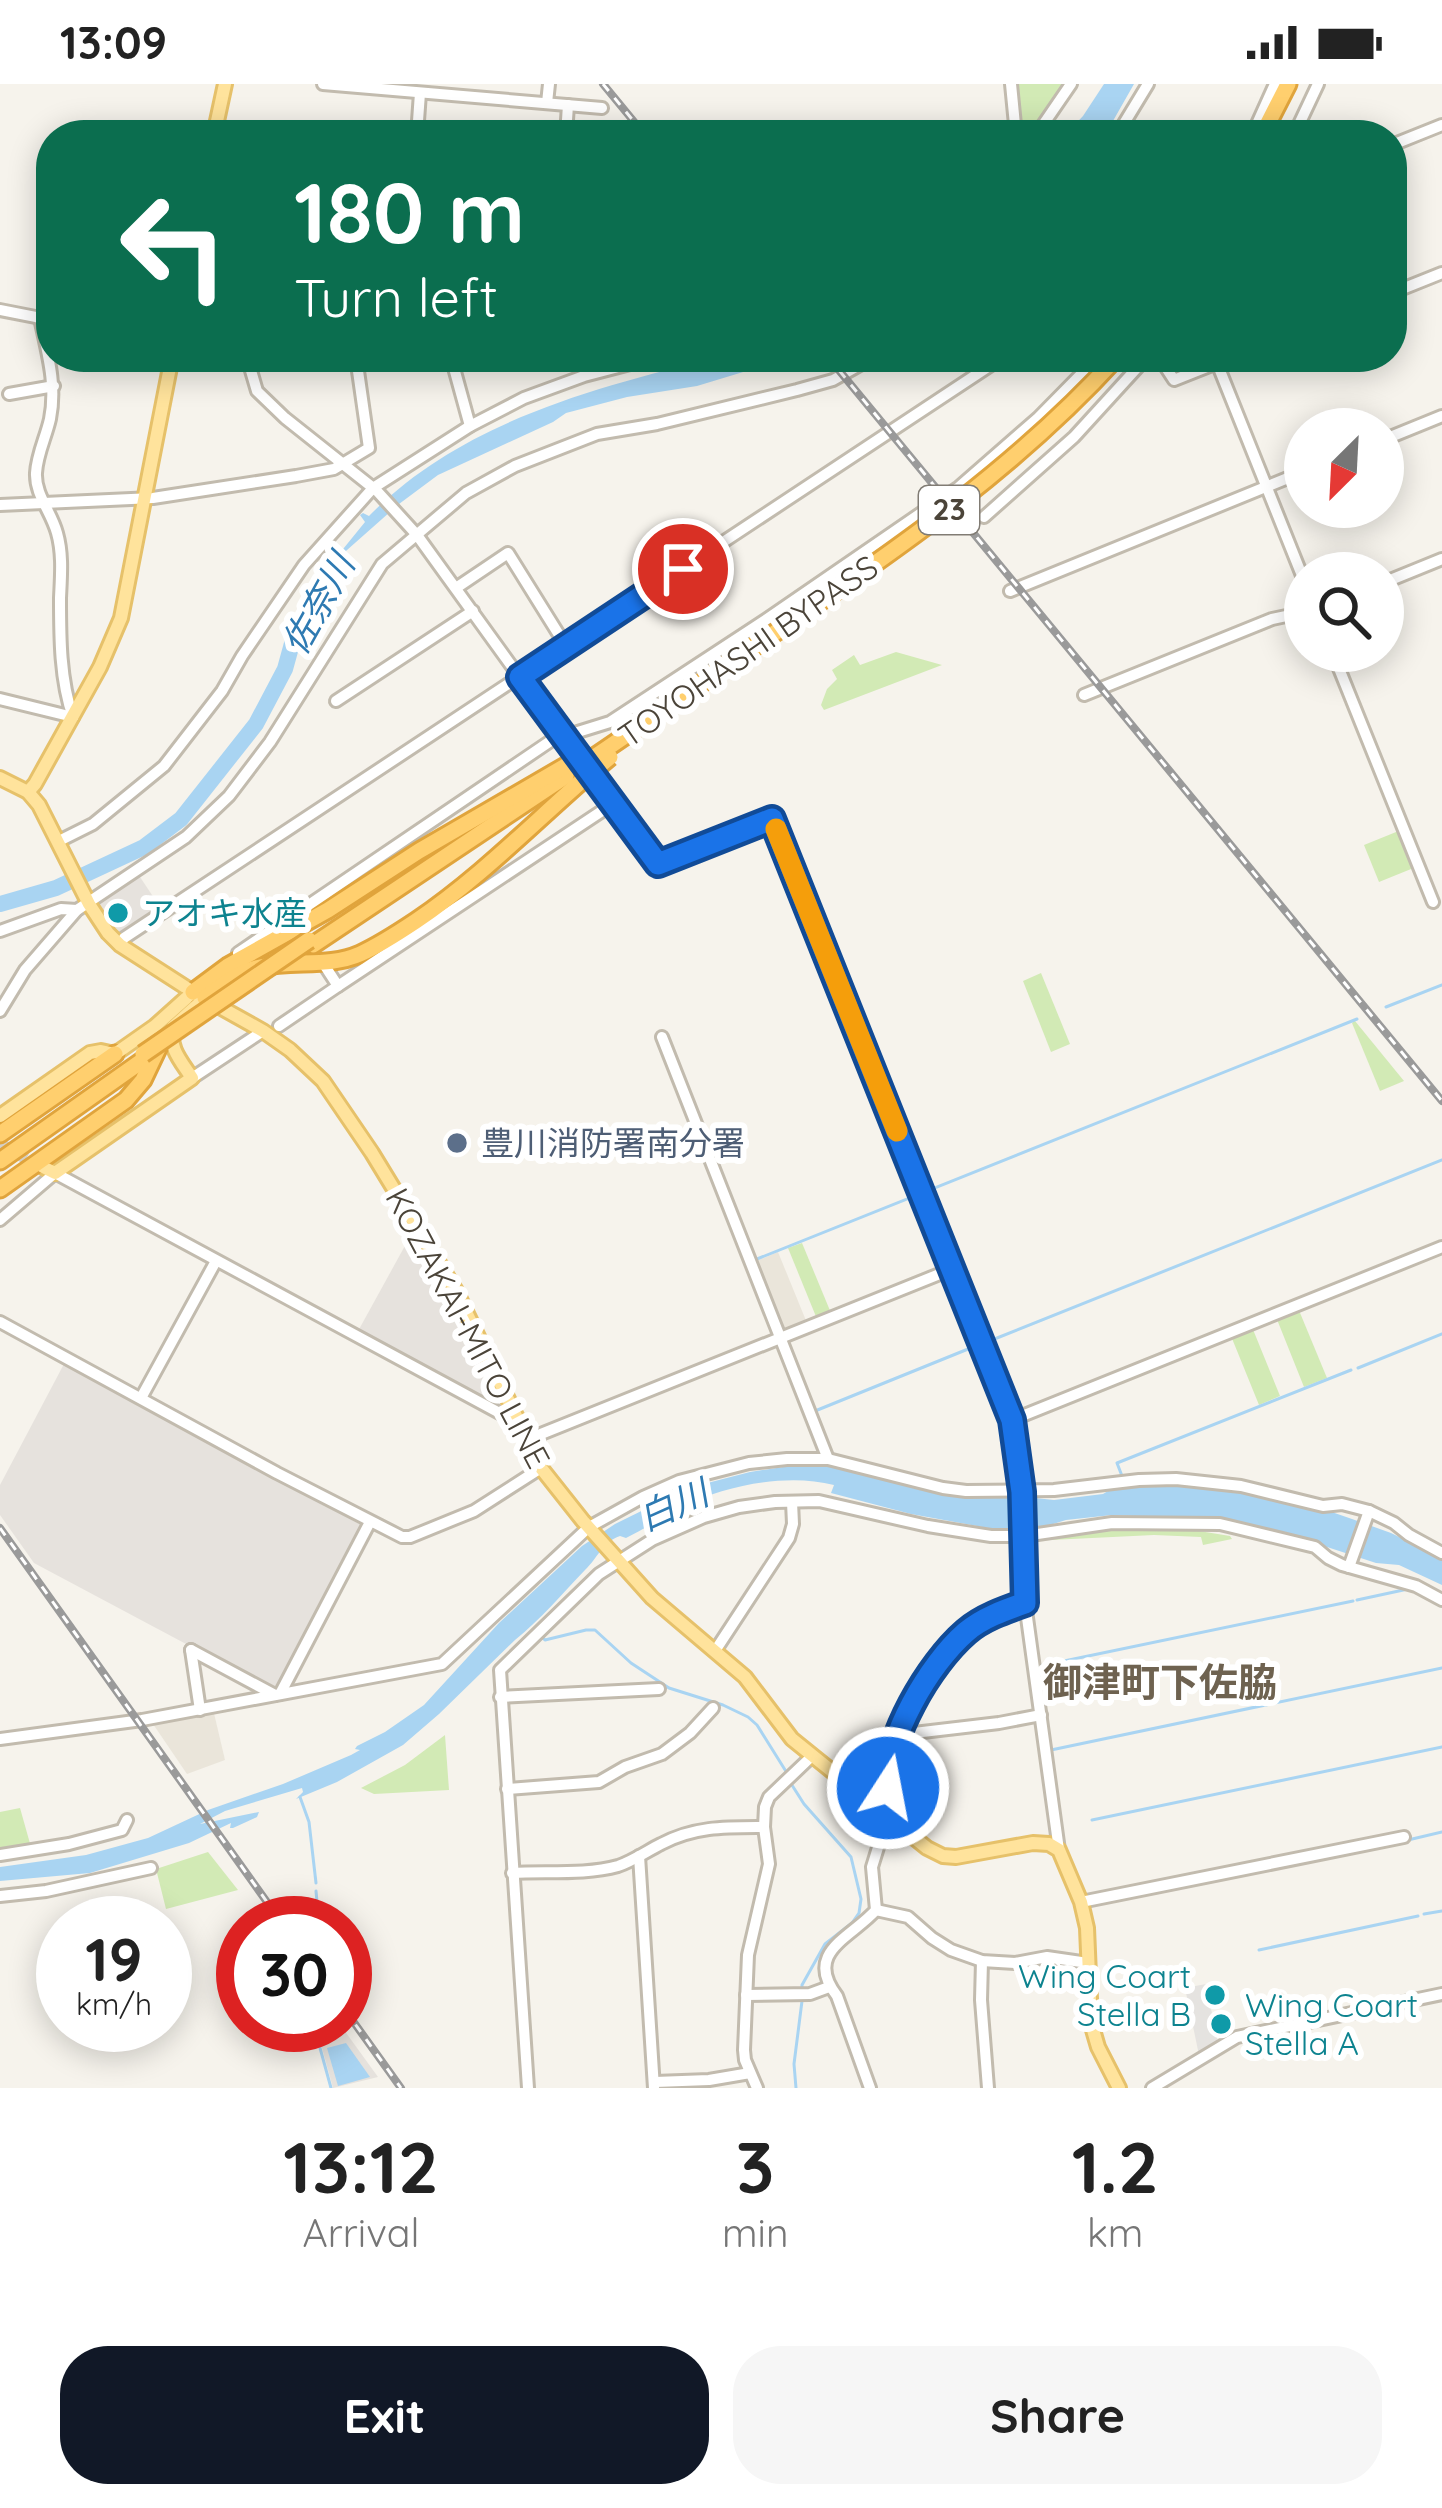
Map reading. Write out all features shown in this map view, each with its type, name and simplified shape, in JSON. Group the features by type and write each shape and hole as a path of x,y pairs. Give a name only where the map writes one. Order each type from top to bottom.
{"highway":[{"path":"1272,120 1290,84"},
{"name":"TOYOHASHI BYPASS","path":"579,769 936,513 1024,442 1097,372"},
{"name":"TOYOHASHI BYPASS","path":"0,1161 144,1056 579,769 940,518 1027,447 1101,372"},
{"path":"199,995 246,970 283,963 323,963 376,947 485,869 579,769"},
{"path":"199,995 228,966 328,910 419,851 579,769"},
{"path":"0,1189 126,1100 173,1027"},
{"path":"0,1133 115,1054"},
{"name":"TOYOHASHI BYPASS","path":"0,1150 86,1089 144,1056"}],"main road":[{"path":"217,120 225,84"},
{"path":"0,778 28,792 35,784 100,667 121,618 169,372"},
{"name":"KOZAKAI-MITO LINE","path":"28,792 61,845 84,904 120,945 263,1031 323,1081 456,1291 541,1468 591,1529"},
{"path":"49,1170 192,1078 171,1038 173,1027 199,995"},
{"path":"0,1116 91,1053 115,1054 199,995"},
{"path":"591,1529 652,1598 745,1677 792,1739 927,1848 956,1857 1034,1843 1058,1850 1087,1928 1091,2023 1119,2088"}],"street":[{"path":"323,84 602,108"},
{"path":"548,104 549,84"},
{"path":"1012,84 1015,120"},
{"path":"1046,120 1071,84"},
{"path":"1126,120 1148,84"},
{"path":"1259,120 1276,84"},
{"path":"1301,120 1318,84"},
{"path":"418,120 420,93"},
{"path":"567,120 568,105"},
{"path":"1407,139 1442,125"},
{"path":"1407,287 1442,273"},
{"path":"0,310 36,317"},
{"path":"52,372 50,418 35,476 38,494 58,536 59,642 73,718"},
{"path":"252,372 257,391 375,490 415,533 658,864 772,819 1012,1420 1022,1493 1025,1603 1058,1850"},
{"path":"0,505 146,498 334,469 369,448 358,372"},
{"path":"455,372 470,426"},
{"path":"61,845 164,766 222,691 304,565 375,490 470,426 524,398 599,372"},
{"path":"0,1010 25,970 84,904 186,837 229,796 270,742 382,564 466,493 515,466 597,434 657,424 833,380 847,372"},
{"path":"120,945 124,938 980,372"},
{"path":"238,953 562,736 610,722 767,620 959,488 1083,372"},
{"path":"984,517 1074,437 1133,372"},
{"path":"1169,372 1174,380 1194,372"},
{"path":"1220,372 1292,552"},
{"path":"9,394 54,386"},
{"path":"1404,431 1442,416"},
{"path":"1010,591 1284,479"},
{"path":"456,588 508,553 566,646"},
{"path":"1404,575 1442,560"},
{"path":"336,701 473,611"},
{"path":"1084,695 1284,616"},
{"path":"1340,672 1433,902"},
{"path":"0,699 73,718"},
{"path":"279,1025 614,803"},
{"path":"0,931 84,904"},
{"path":"323,963 338,986"},
{"path":"192,1078 263,1031"},
{"path":"662,1037 828,1459"},
{"path":"0,1220 49,1170 518,1423"},
{"path":"1012,1420 1442,1247"},
{"path":"141,1398 216,1261"},
{"path":"526,1440 952,1269"},
{"path":"0,1322 394,1534 410,1537 474,1511 541,1468"},
{"path":"0,1739 200,1710 442,1664 591,1529 625,1506 680,1480 787,1459 828,1459 943,1488 1022,1493 1177,1479 1240,1486 1323,1505 1342,1504 1394,1522 1442,1553"},
{"path":"528,2088 500,1670 599,1574 668,1532 739,1508 819,1501 959,1532 1023,1534 1112,1523 1220,1524 1315,1546 1328,1558 1416,1586 1442,1600"},
{"path":"715,1652 789,1538 792,1502"},
{"path":"1350,1565 1369,1513"},
{"path":"278,1695 370,1522"},
{"path":"870,2088 830,1987 827,1954 876,1910 872,1867 891,1818 887,1767 917,1697 970,1629 1025,1603"},
{"path":"200,1710 191,1650 278,1695"},
{"path":"500,1697 659,1689"},
{"path":"507,1789 599,1782 662,1754 713,1708"},
{"path":"897,1735 1041,1715"},
{"path":"757,2088 744,2050 748,1954 769,1874 765,1807 769,1797 812,1757"},
{"path":"0,1856 96,1838 122,1830 127,1820"},
{"path":"512,1873 606,1868 712,1826 764,1827"},
{"path":"1081,1902 1404,1837"},
{"path":"639,1856 654,2085 750,2073"},
{"path":"0,1896 151,1868"},
{"path":"876,1910 908,1917 951,1950 982,1961 1047,1958 1088,1963"},
{"path":"982,1961 988,2088"},
{"path":"746,1995 796,1996 830,1987"},
{"path":"1152,2088 1237,2037 1442,1994"}],"shaded area":[{"path":"140,877 162,910 123,935 114,930 96,902"},
{"path":"412,1233 449,1295 510,1416 357,1333"},
{"path":"778,1252 807,1323 783,1332 754,1262"},
{"path":"65,1362 363,1526 276,1692 34,1563 0,1515 0,1485"},
{"path":"213,1709 225,1760 187,1774 151,1721"},
{"path":"1206,1984 1218,2043 1199,2055 1185,1988"},
{"path":"323,2052 360,2052 378,2077 333,2088"}],"green space":[{"path":"1017,84 1063,84 1039,120 1019,120"},
{"path":"896,652 942,665 824,710 821,705 827,689 837,679 832,670 854,655 860,665"},
{"path":"1401,830 1416,867 1379,882 1364,845"},
{"path":"1041,973 1070,1044 1051,1052 1023,981"},
{"path":"1354,1021 1404,1081 1380,1091"},
{"path":"802,1243 831,1313 817,1319 788,1248"},
{"path":"1298,1308 1327,1378 1304,1387 1276,1317"},
{"path":"1252,1327 1280,1396 1259,1405 1231,1336"},
{"path":"1193,1530 1232,1539 1203,1545 1201,1537 1154,1535 1030,1541 1040,1535"},
{"path":"445,1735 449,1790 374,1794 361,1788 405,1765"},
{"path":"20,1808 31,1847 0,1850 0,1812"},
{"path":"208,1852 238,1890 192,1902 192,1896 163,1896 156,1869"}],"water":[{"path":"1104,84 1134,84 1114,120 1079,120"},
{"path":"662,372 743,372 566,413 438,475 338,558 332,570 338,578 333,585 344,590 341,596 321,585 326,578 322,575 365,522 360,515 369,516 445,456 532,413"},
{"name":"白川","path":"789,1466 837,1466 970,1498 986,1493 1054,1500 1144,1484 1247,1492 1323,1509 1391,1533 1442,1558 1442,1585 1399,1565 1376,1563 1278,1531 1218,1520 1112,1515 1037,1529 988,1528 831,1493 834,1485 816,1482 738,1487 609,1542 542,1615 439,1714 403,1745 337,1782 296,1799 302,1788 225,1811 200,1824 259,1812 233,1828 231,1823 189,1843 90,1873 0,1881 0,1867 86,1855 148,1838 351,1755 360,1750 357,1746 424,1705 499,1623 582,1546 615,1524 688,1488"},
{"path":"328,2052 352,2052 370,2077 338,2086"}],"waterway":[{"name":"佐奈川","path":"0,904 56,888 144,847 181,819 256,724 285,669 309,607 327,586 332,569"},
{"path":"1386,1007 1442,985"},
{"path":"757,1259 1357,1019"},
{"path":"987,1342 1442,1160"},
{"path":"1358,1368 1442,1334"},
{"path":"815,1411 978,1345"},
{"path":"1122,1476 1117,1463 1351,1370"},
{"path":"1357,1600 1408,1589"},
{"path":"1040,1666 1353,1601"},
{"path":"542,1637 595,1630 631,1663 669,1688 748,1717 787,1773"},
{"path":"1051,1750 1442,1668"},
{"path":"1092,1820 1442,1747"},
{"path":"790,1782 851,1857 861,1899 852,1923 825,1944 802,1991"},
{"path":"300,1797 309,1822 316,1883"},
{"path":"1408,1840 1442,1832"},
{"path":"316,1891 316,1896"},
{"path":"1424,1914 1442,1911"},
{"path":"1259,1950 1418,1916"},
{"path":"796,2088 794,2064 802,2001"},
{"path":"321,2052 331,2088"}],"tunnel":[{"path":"0,1144 42,1167"}],"railway":[{"path":"603,84 633,120"},
{"path":"840,372 1442,1101"},
{"path":"0,1528 263,1896"},
{"path":"372,2048 401,2088"}],"slow traffic":[{"path":"776,829 897,1131"}],"place":[{"name":"アオキ水産","path":"118,913"},
{"name":"豊川消防署南分署","path":"457,1143"},
{"name":"Wing Coart Stella B","path":"1215,1995"},
{"name":"Wing Coart Stella A","path":"1221,2024"}],"district":[{"name":"御津町下佐脇","path":"1160,1682"}],"route":[{"path":"683,569 520,677 658,864 772,819 1012,1420 1020,1467 1025,1603 970,1629 926,1682 897,1735 887,1767 888,1788"}]}
